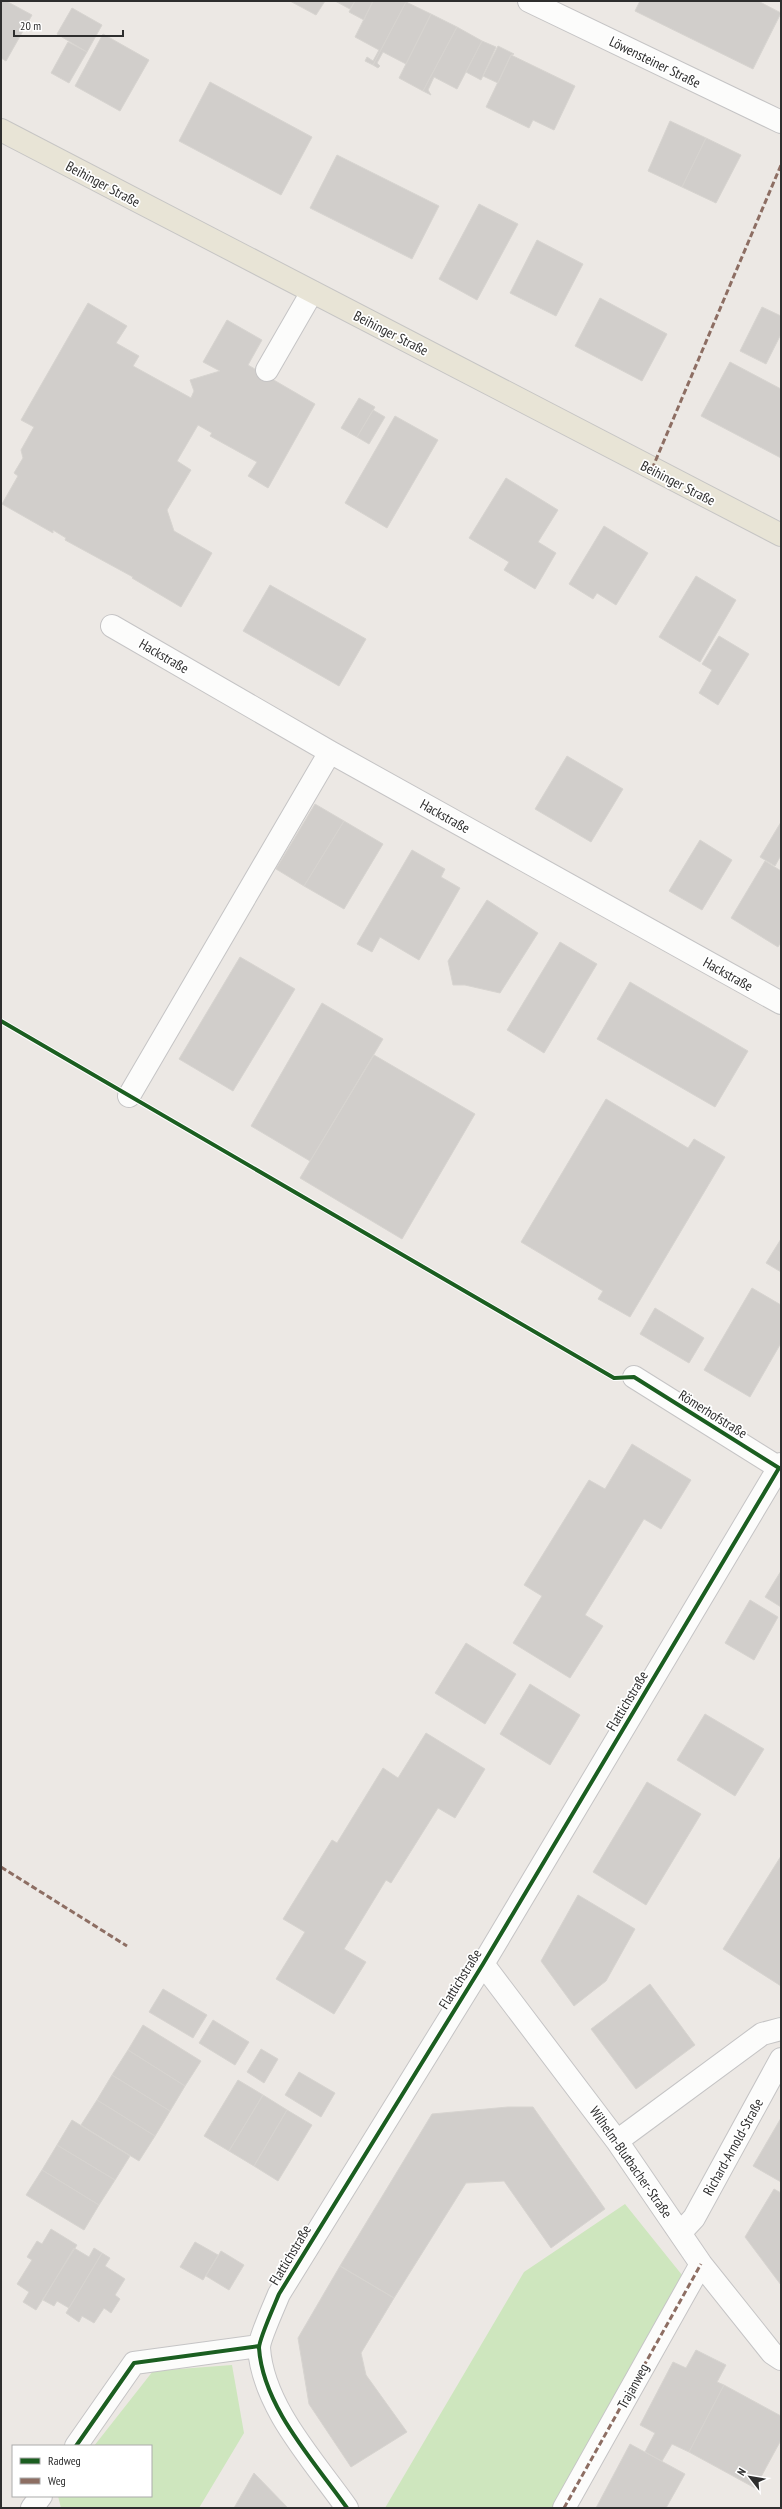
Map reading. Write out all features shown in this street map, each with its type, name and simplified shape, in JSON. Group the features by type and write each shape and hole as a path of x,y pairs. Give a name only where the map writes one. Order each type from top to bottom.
{"main road":[{"name":"Beihinger Straße","path":"1,130 781,535"}],"street":[{"name":"Löwensteiner Straße","path":"529,1 781,122"},
{"path":"267,370 312,292"},
{"name":"Hackstraße","path":"112,626 330,752 781,1003"},
{"path":"129,1096 330,752"},
{"name":"Römerhofstraße","path":"634,1378 780,1467"},
{"name":"Flattichstraße","path":"259,2346 279,2294 483,1964 780,1467"},
{"name":"Wilhelm-Blutbacher-Straße","path":"483,1964 617,2141 681,2232 701,2264 772,2353 781,2358"},
{"path":"617,2141 762,2034 781,2029"},
{"name":"Richard-Arnold-Straße","path":"681,2232 694,2218 781,2059"},
{"name":"Trajanweg","path":"564,2508 701,2264"},
{"path":"77,2445 134,2363 259,2346 266,2380 276,2408 347,2508"},
{"path":"32,2508 39,2497"}],"green space":[{"path":"625,2204 682,2275 554,2508 385,2508 524,2272"},
{"path":"232,2365 244,2433 199,2508 61,2508 58,2497 152,2497 152,2445 95,2445 153,2371"}],"building":[{"path":"1,1 6,1 32,15 6,61 1,58"},
{"path":"290,1 325,1 316,15"},
{"path":"335,1 355,1 350,9"},
{"path":"355,1 373,1 364,20 349,12"},
{"path":"373,1 406,2 373,65 365,61 367,57 373,61 379,50 355,37"},
{"path":"640,1 758,1 781,13 753,69 635,11"},
{"path":"406,2 431,14 406,64 383,52 377,63 380,66 378,68 373,65"},
{"path":"72,8 102,25 87,52 57,34"},
{"path":"431,14 457,27 423,91 399,78"},
{"path":"457,27 482,41 457,89 434,77 428,90 431,95 423,91"},
{"path":"103,34 149,60 120,111 75,86"},
{"path":"482,41 496,47 481,80 466,72"},
{"path":"68,42 87,52 69,83 51,73"},
{"path":"498,46 514,54 511,55 498,83 483,76"},
{"path":"511,55 575,86 554,130 533,120 529,128 486,107"},
{"path":"210,82 312,137 281,195 179,141"},
{"path":"670,121 706,138 682,187 648,171"},
{"path":"706,138 741,155 716,203 682,187"},
{"path":"337,155 439,206 412,259 310,208"},
{"path":"479,204 518,224 477,300 439,279"},
{"path":"537,240 583,264 556,316 510,293"},
{"path":"600,298 667,334 642,381 575,346"},
{"path":"88,303 127,326 116,343 139,356 133,366 191,398 194,391 190,380 220,371 203,362 227,320 262,340 248,365 315,404 268,488 248,476 257,462 210,436 212,433 198,425 177,461 191,470 167,510 174,531 212,553 181,607 132,578 133,577 65,540 66,538 53,530 53,533 2,504 18,476 14,473 23,458 21,450 34,427 21,420"},
{"path":"762,307 781,316 781,334 766,364 740,351"},
{"path":"730,362 781,389 781,458 701,416"},
{"path":"359,398 375,407 357,437 341,428"},
{"path":"373,410 385,417 369,444 357,437"},
{"path":"395,416 438,440 387,528 345,503"},
{"path":"506,478 558,510 538,542 556,553 535,589 504,570 509,562 469,538"},
{"path":"604,526 648,553 616,605 597,593 593,599 569,584"},
{"path":"696,576 736,600 700,662 659,637"},
{"path":"270,585 366,639 339,686 243,631"},
{"path":"719,636 749,654 718,705 699,693 712,670 702,664"},
{"path":"567,756 623,789 591,842 535,809"},
{"path":"315,804 344,821 304,886 276,869"},
{"path":"344,821 383,844 344,909 304,886"},
{"path":"781,822 781,855 775,866 760,857"},
{"path":"700,840 732,860 702,910 669,891"},
{"path":"412,850 445,869 441,877 460,888 419,960 380,937 372,952 357,944"},
{"path":"765,861 781,871 781,942 778,947 731,918"},
{"path":"487,900 538,933 500,993 465,985 453,985 448,961"},
{"path":"560,942 597,964 544,1053 507,1030"},
{"path":"240,957 295,989 233,1091 179,1059"},
{"path":"630,982 748,1051 715,1107 597,1039"},
{"path":"322,1003 383,1039 310,1161 251,1126"},
{"path":"374,1055 475,1114 402,1239 300,1178"},
{"path":"606,1099 688,1148 694,1139 725,1157 630,1317 598,1299 603,1291 521,1242"},
{"path":"781,1239 781,1272 766,1263"},
{"path":"752,1288 781,1305 781,1343 750,1397 704,1370"},
{"path":"655,1308 704,1338 689,1363 640,1334"},
{"path":"632,1444 691,1480 661,1529 644,1519 585,1615 603,1626 570,1678 513,1643 542,1596 524,1585 589,1480 605,1489"},
{"path":"781,1571 781,1607 765,1597"},
{"path":"750,1600 778,1617 754,1660 725,1643"},
{"path":"466,1643 516,1674 485,1724 435,1693"},
{"path":"530,1684 580,1715 550,1765 500,1734"},
{"path":"705,1714 764,1749 735,1796 677,1760"},
{"path":"426,1733 485,1769 455,1818 438,1808 391,1883 386,1880 344,1949 366,1962 334,2014 276,1979 305,1932 283,1919 332,1840 337,1843 383,1768 398,1778"},
{"path":"647,1782 701,1814 646,1905 593,1872"},
{"path":"781,1856 781,1986 723,1949"},
{"path":"578,1895 635,1929 606,1981 574,2006 541,1961"},
{"path":"650,1984 695,2045 636,2089 591,2029"},
{"path":"163,1989 207,2015 193,2038 149,2012"},
{"path":"213,2020 249,2042 235,2065 199,2043"},
{"path":"143,2025 201,2061 185,2086 128,2050"},
{"path":"261,2049 278,2059 264,2083 247,2072"},
{"path":"128,2050 185,2086 170,2111 112,2075"},
{"path":"299,2072 335,2093 321,2117 285,2095"},
{"path":"112,2075 170,2111 155,2136 97,2100"},
{"path":"238,2080 263,2095 229,2151 204,2136"},
{"path":"263,2095 287,2110 254,2166 229,2151"},
{"path":"97,2100 155,2136 139,2161 81,2125"},
{"path":"508,2107 533,2107 605,2209 551,2248 504,2181 466,2183 394,2298 340,2266 432,2114"},
{"path":"287,2110 312,2125 278,2181 254,2166"},
{"path":"781,2118 781,2182 753,2166"},
{"path":"72,2120 130,2156 115,2180 57,2145"},
{"path":"57,2145 115,2180 99,2205 42,2170"},
{"path":"42,2170 99,2205 84,2230 26,2195"},
{"path":"774,2189 781,2193 781,2285 745,2237"},
{"path":"51,2229 77,2245 36,2310 23,2302 29,2292 17,2284 32,2260 27,2257 37,2241 42,2244"},
{"path":"195,2242 218,2255 203,2280 180,2267"},
{"path":"74,2248 89,2257 94,2248 102,2253 69,2308 57,2301 54,2306 43,2300"},
{"path":"221,2251 244,2265 229,2290 206,2276"},
{"path":"102,2253 110,2258 105,2266 125,2279 115,2295 120,2299 111,2313 104,2308 94,2323 82,2316 79,2322 66,2313"},
{"path":"340,2266 394,2298 361,2353 366,2375 407,2432 351,2467 309,2404 298,2338"},
{"path":"696,2350 726,2365 717,2382 724,2385 689,2452 672,2444 662,2461 645,2452 655,2433 640,2425 673,2362 686,2368"},
{"path":"724,2385 781,2416 781,2440 755,2488 689,2452"},
{"path":"630,2444 685,2474 666,2508 596,2508"},
{"path":"254,2473 287,2507 287,2508 234,2508"}],"marked path":[{"path":"652,469 781,165"},
{"path":"1,1867 127,1946"},
{"path":"564,2508 701,2264"}],"cycle path":[{"path":"1,1021 614,1378 634,1377 779,1468 483,1964 279,2294 271,2313 259,2348 263,2370 270,2391 292,2432 347,2508"},
{"path":"77,2445 134,2363 259,2346"}]}
